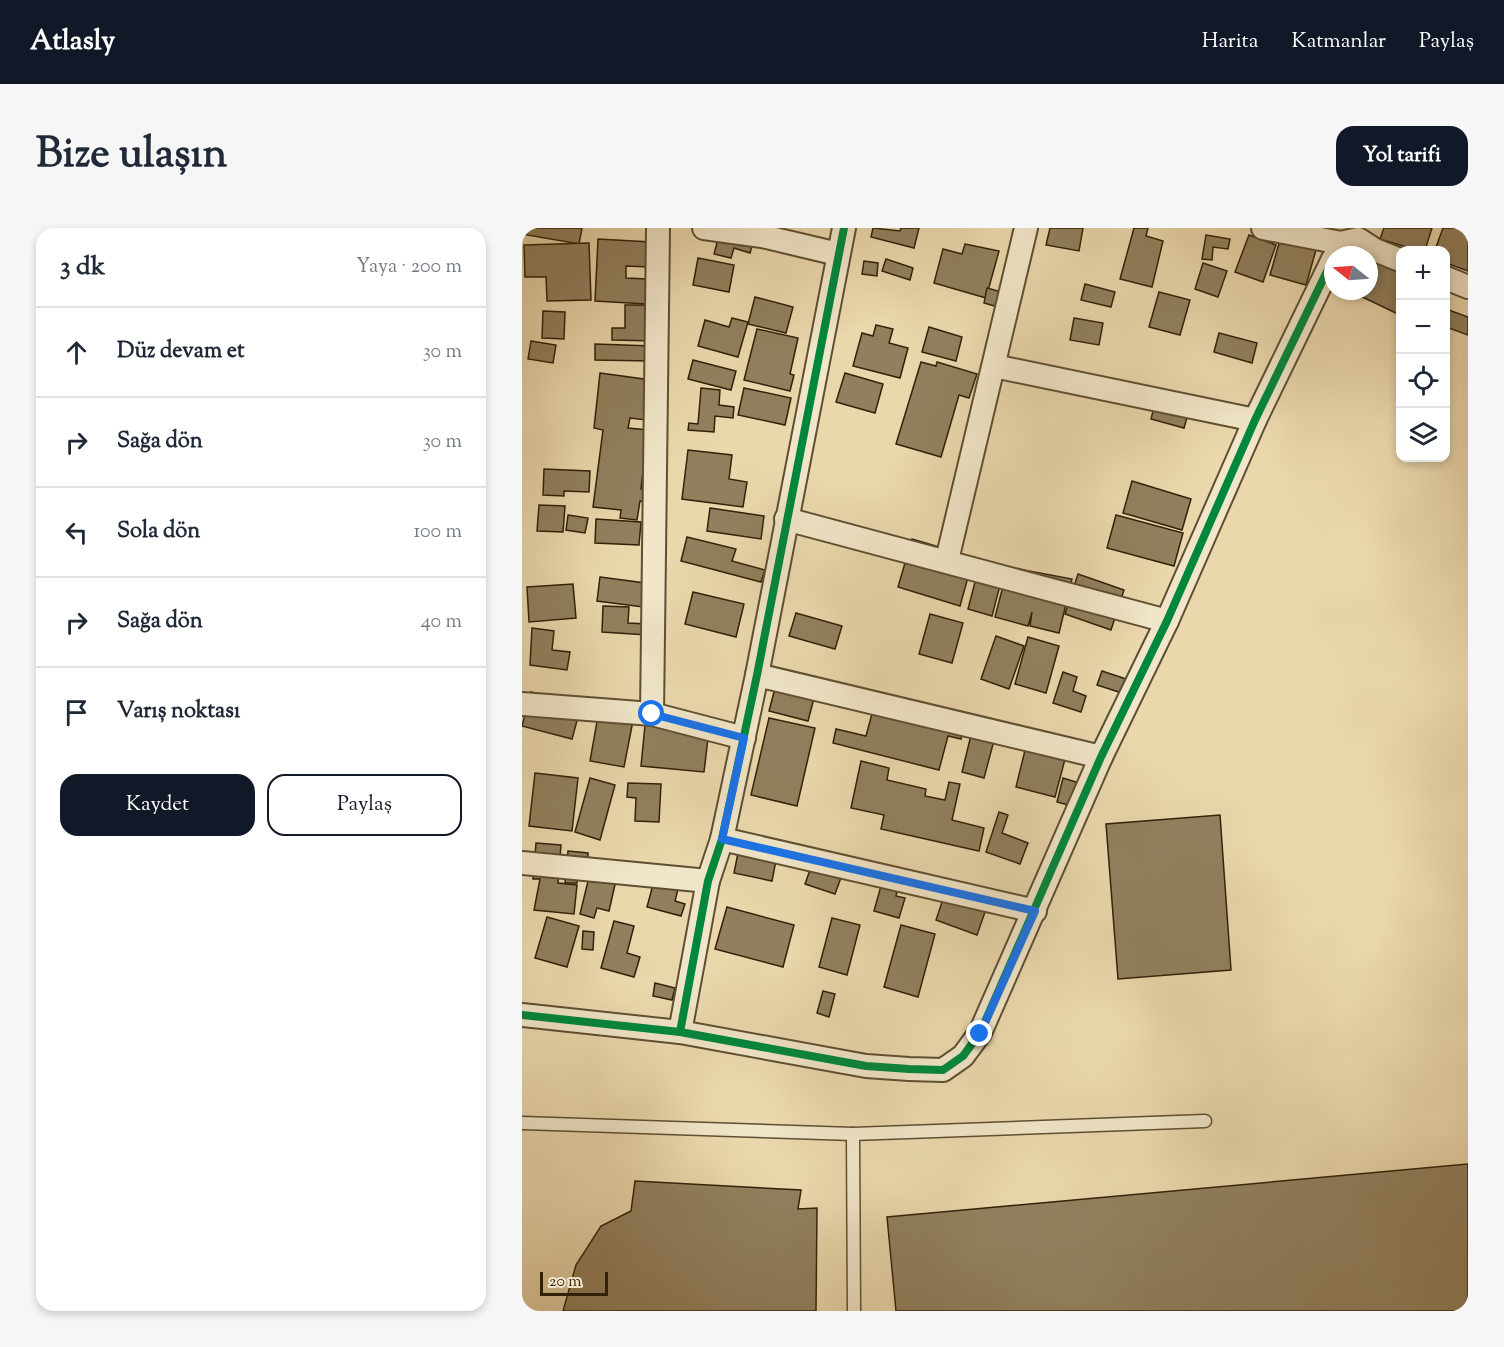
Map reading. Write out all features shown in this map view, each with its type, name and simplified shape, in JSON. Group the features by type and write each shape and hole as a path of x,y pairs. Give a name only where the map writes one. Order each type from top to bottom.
{"street":[{"path":"652,714 658,228"},
{"path":"704,228 762,236 837,254"},
{"path":"680,1032 708,881 722,839 757,675 837,254 844,228"},
{"path":"947,560 1026,228"},
{"path":"1263,228 1375,250 1396,258"},
{"path":"522,1015 680,1032 866,1066 943,1070 963,1056 980,1034 1101,757 1167,621 1255,420 1346,245"},
{"path":"1450,280 1468,287"},
{"path":"994,366 1255,420"},
{"path":"786,519 947,560 1167,621"},
{"path":"757,675 1101,757"},
{"path":"522,704 652,714 744,738"},
{"path":"722,839 1035,911"},
{"path":"522,863 708,881"}],"lane":[{"path":"522,1123 853,1134 1205,1121"},
{"path":"853,1134 854,1311"}],"building":[{"path":"522,228 582,228 579,244 522,234"},
{"path":"721,228 757,228 750,253 734,248 731,258 714,254"},
{"path":"873,228 900,231 901,228 919,228 914,248 871,237"},
{"path":"1050,228 1083,228 1079,251 1046,245"},
{"path":"1134,228 1148,228 1146,236 1163,241 1152,287 1120,279"},
{"path":"1384,228 1432,228 1426,246 1403,246 1380,239"},
{"path":"1443,228 1468,228 1468,271 1450,264 1450,246 1436,246"},
{"path":"1206,235 1230,239 1228,249 1213,247 1212,260 1202,259"},
{"path":"1249,235 1276,245 1263,282 1235,272"},
{"path":"598,239 651,242 650,267 626,266 626,278 648,279 646,304 595,301"},
{"path":"1280,240 1316,250 1306,285 1270,275"},
{"path":"589,243 591,300 547,301 546,277 525,277 524,245"},
{"path":"965,244 999,251 986,298 934,283 943,249 962,254"},
{"path":"698,258 734,265 729,292 693,285"},
{"path":"886,259 913,268 910,280 882,271"},
{"path":"864,261 878,263 877,276 862,274"},
{"path":"1203,263 1227,271 1218,297 1195,289"},
{"path":"1378,263 1396,271 1396,313 1369,300 1378,300"},
{"path":"1085,284 1115,292 1111,307 1081,300"},
{"path":"987,288 1009,294 1005,309 984,303"},
{"path":"1159,292 1190,300 1180,335 1149,327"},
{"path":"755,297 793,307 786,333 748,324"},
{"path":"625,305 657,305 656,341 612,340 612,328 625,328"},
{"path":"1450,310 1468,317 1468,335 1450,328"},
{"path":"543,311 565,312 564,339 542,338"},
{"path":"732,318 748,322 738,357 698,346 705,320 729,327"},
{"path":"1074,318 1103,323 1099,345 1070,340"},
{"path":"876,325 893,329 889,343 908,348 900,378 853,366 862,333 873,336"},
{"path":"929,327 962,337 956,361 922,352"},
{"path":"757,329 798,338 790,374 794,375 790,391 744,380"},
{"path":"1219,333 1257,343 1252,363 1214,352"},
{"path":"531,341 556,345 553,363 528,359"},
{"path":"595,344 652,346 651,361 595,360"},
{"path":"693,360 736,371 731,390 688,379"},
{"path":"921,362 936,366 937,362 977,374 969,398 959,395 941,457 896,444"},
{"path":"600,373 651,380 646,420 630,418 628,428 648,430 641,489 657,491 655,503 640,501 637,520 620,518 621,510 593,507 603,430 594,428"},
{"path":"845,373 883,384 875,413 836,402"},
{"path":"701,388 720,390 719,405 734,407 733,418 715,416 714,432 688,430 689,423 698,424"},
{"path":"744,388 791,398 785,425 738,415"},
{"path":"1158,391 1192,400 1184,428 1151,419"},
{"path":"688,450 732,455 729,479 747,482 743,507 682,499"},
{"path":"544,469 590,471 589,492 564,491 564,496 543,495"},
{"path":"1132,481 1191,499 1182,530 1123,513"},
{"path":"539,505 565,506 563,532 537,531"},
{"path":"710,508 764,516 761,539 707,531"},
{"path":"568,515 588,518 585,533 566,530"},
{"path":"1116,515 1183,533 1174,566 1107,548"},
{"path":"596,519 641,522 639,545 595,543"},
{"path":"687,537 736,549 732,561 765,570 761,582 681,561"},
{"path":"912,539 939,547 972,563 960,606 898,587"},
{"path":"980,563 1004,570 992,616 968,609"},
{"path":"1008,567 1072,579 1059,633 1030,626 1032,612 1028,626 995,617"},
{"path":"1078,574 1124,590 1111,630 1065,614"},
{"path":"600,577 645,583 643,607 597,601"},
{"path":"573,584 576,618 529,622 527,587"},
{"path":"693,592 744,604 736,637 685,624"},
{"path":"603,606 629,607 628,623 647,624 647,635 602,632"},
{"path":"796,613 842,626 835,649 789,636"},
{"path":"930,614 963,623 952,663 919,654"},
{"path":"532,628 554,631 552,650 570,652 567,670 530,665"},
{"path":"996,636 1024,646 1009,689 981,679"},
{"path":"1028,637 1059,646 1046,693 1015,684"},
{"path":"1102,671 1129,680 1125,694 1097,685"},
{"path":"1063,672 1077,677 1073,691 1086,696 1081,712 1053,703"},
{"path":"778,677 817,687 808,721 769,711"},
{"path":"531,692 581,706 572,739 522,726"},
{"path":"877,695 966,717 961,739 948,736 939,770 833,743 836,729 866,736"},
{"path":"601,699 636,705 624,767 590,761"},
{"path":"646,715 710,721 704,772 641,766"},
{"path":"769,718 815,728 797,806 751,795"},
{"path":"973,727 996,733 984,778 962,772"},
{"path":"1029,734 1069,744 1055,797 1016,787"},
{"path":"861,761 889,768 887,780 926,789 925,796 945,800 949,782 960,784 952,820 984,828 979,851 881,829 884,815 851,808"},
{"path":"535,773 578,778 572,831 529,826"},
{"path":"590,778 615,785 600,840 575,832"},
{"path":"1063,778 1079,783 1072,806 1057,802"},
{"path":"628,783 661,784 659,822 635,821 636,798 627,797"},
{"path":"999,812 1008,815 1002,833 1028,843 1020,864 986,852"},
{"path":"1220,815 1231,970 1118,979 1106,824"},
{"path":"536,843 561,845 558,883 577,885 574,914 534,910 540,879 533,879"},
{"path":"739,848 777,855 772,881 734,873"},
{"path":"568,851 588,853 587,874 578,874 577,883 565,883"},
{"path":"816,853 846,864 835,894 805,884"},
{"path":"590,873 616,880 609,911 597,908 594,918 580,914"},
{"path":"884,875 900,879 896,896 905,898 899,918 874,911"},
{"path":"681,877 675,901 685,904 681,916 647,907 654,881"},
{"path":"949,881 986,909 977,935 936,920"},
{"path":"727,907 794,925 783,967 715,949"},
{"path":"547,917 579,926 567,967 535,958"},
{"path":"832,918 860,925 847,975 819,967"},
{"path":"614,921 634,926 627,953 640,957 634,977 601,968"},
{"path":"901,925 935,934 918,997 884,987"},
{"path":"583,931 594,932 593,950 582,949"},
{"path":"655,983 675,988 672,1000 653,996"},
{"path":"823,991 835,994 829,1017 817,1013"},
{"path":"1468,1164 1468,1311 896,1311 887,1217"},
{"path":"635,1181 801,1190 798,1209 817,1208 816,1311 563,1311 576,1265 601,1226 631,1211"}],"cycle path":[{"path":"680,1032 708,881 722,839 757,675 844,228"},
{"path":"522,1015 680,1032 866,1066 943,1070 963,1056 980,1033 1101,757 1167,621 1255,420 1324,278"}],"route":[{"path":"652,714 744,738 722,839 1035,911 980,1034"}]}
